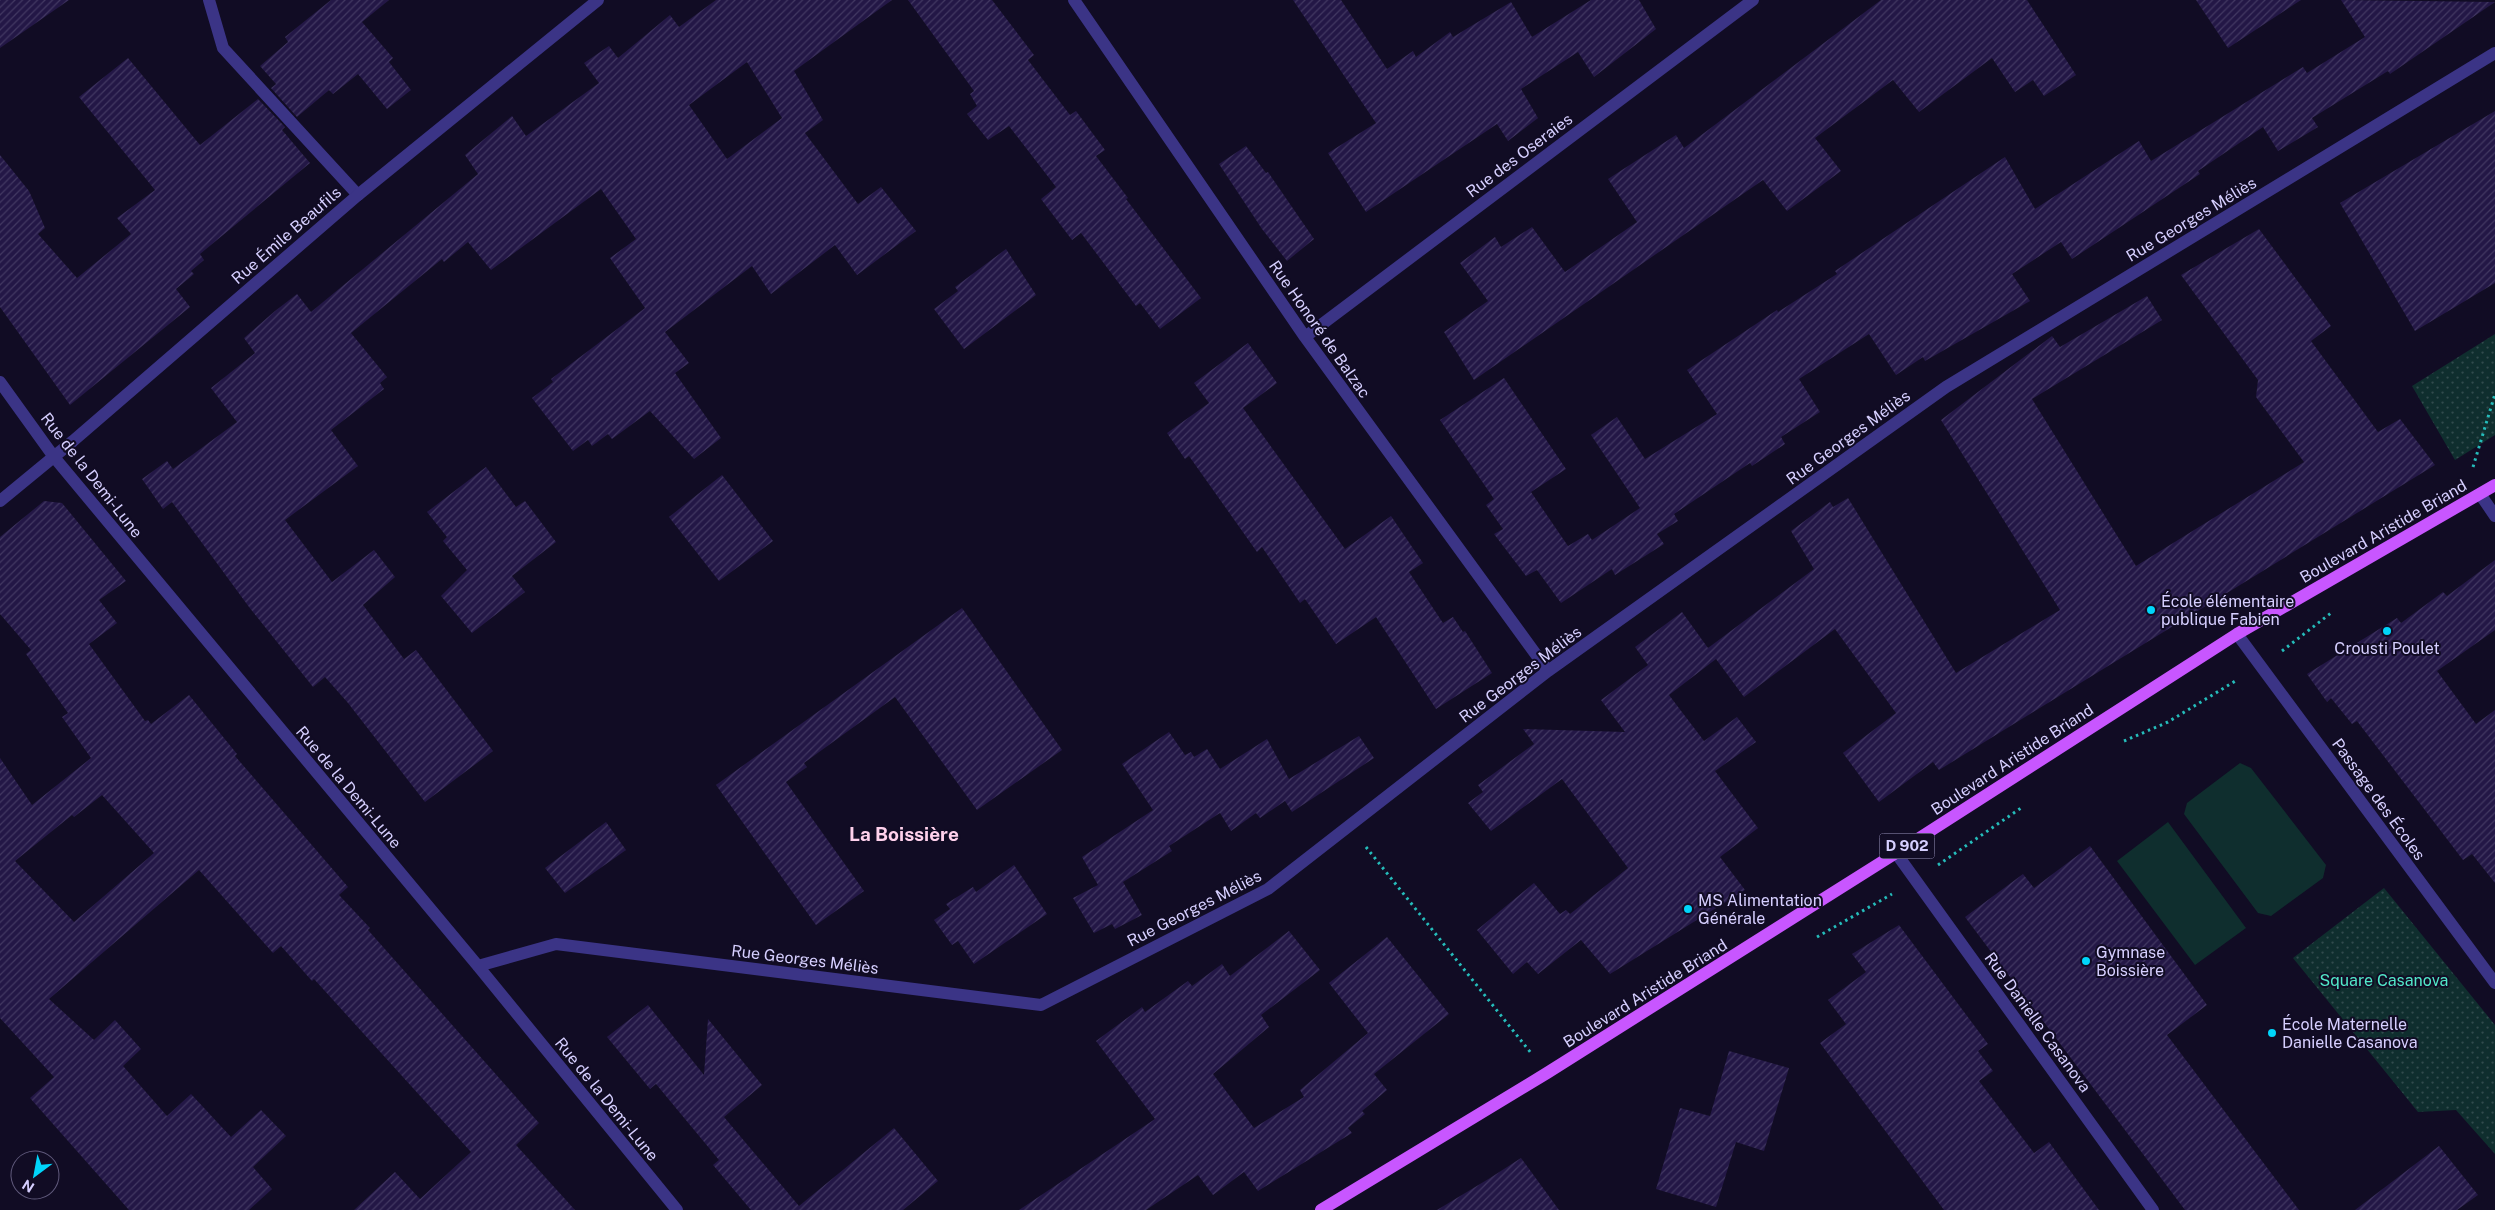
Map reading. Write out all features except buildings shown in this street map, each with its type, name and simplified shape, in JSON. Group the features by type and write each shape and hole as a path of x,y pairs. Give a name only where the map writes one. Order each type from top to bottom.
{"main road":[{"name":"Boulevard Aristide Briand","path":"1321,1210 1547,1073 1896,853 2237,634 2495,485"}],"street":[{"path":"209,0 223,48 358,194"},
{"name":"Rue Émile Beaufils","path":"0,501 54,457 358,194 598,0"},
{"name":"Rue Honoré de Balzac","path":"1074,0 1304,337 1548,671"},
{"name":"Rue des Oseraies","path":"1304,337 1753,0"},
{"name":"Rue Georges Méliès","path":"478,966 556,944 1040,1005 1268,889 1548,671 1946,387 2495,54"},
{"name":"Rue de la Demi-Lune","path":"0,382 54,457 478,966 677,1210"},
{"path":"2480,494 2495,516"},
{"name":"Passage des Écoles","path":"2237,634 2495,983"},
{"name":"Rue Danielle Casanova","path":"1896,853 2153,1210"}],"path":[{"path":"2463,504 2495,394"},
{"path":"1350,826 1547,1073"}],"green space":[{"path":"2495,334 2495,435 2455,460 2412,386"},
{"path":"2240,763 2251,768 2326,865 2323,878 2271,916 2258,913 2184,814 2187,803"},
{"path":"2168,822 2246,928 2195,965 2117,861"},
{"name":"Square Casanova","path":"2384,888 2495,1025 2495,1154 2456,1110 2418,1112 2293,958"}],"place":[{"name":"École élémentaire publique Fabien","path":"2151,610"},
{"name":"Crousti Poulet","path":"2387,631"},
{"name":"MS Alimentation Générale","path":"1688,909"},
{"name":"Gymnase Boissière","path":"2086,961"},
{"name":"École Maternelle Danielle Casanova","path":"2272,1033"}],"district":[{"name":"La Boissière","path":"904,834"}]}
